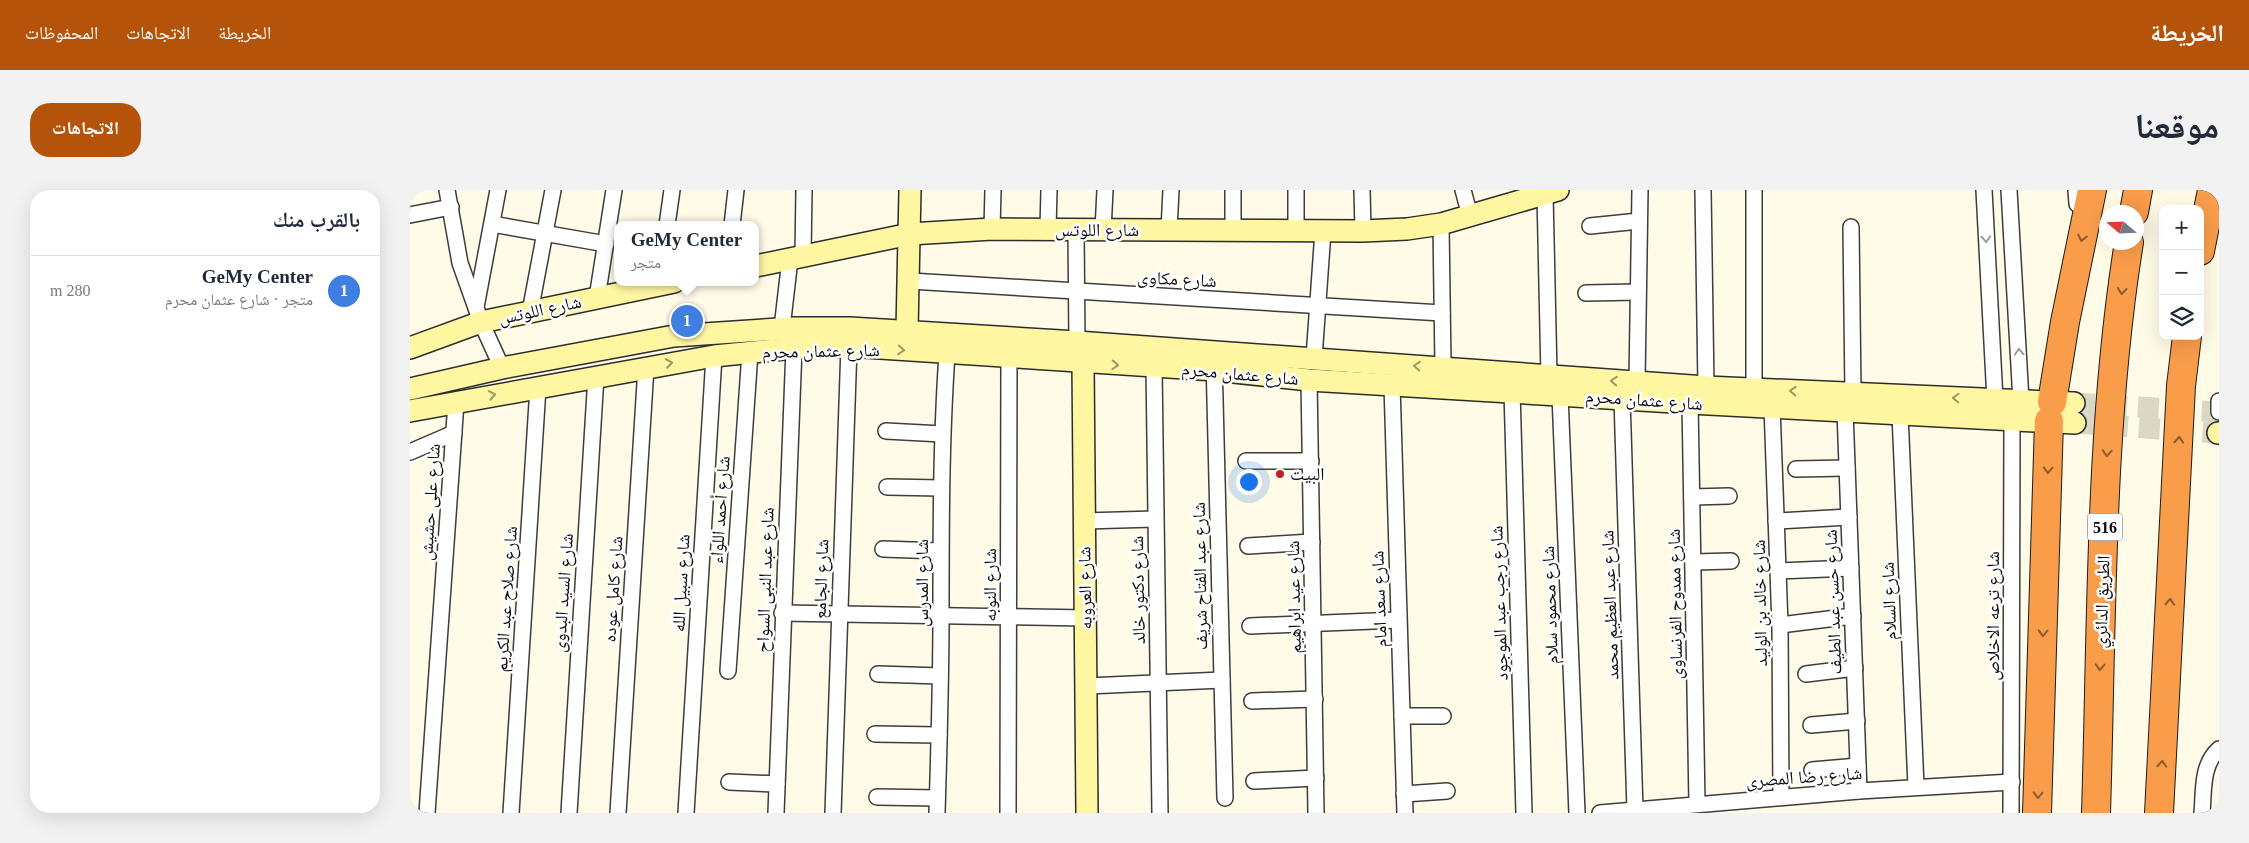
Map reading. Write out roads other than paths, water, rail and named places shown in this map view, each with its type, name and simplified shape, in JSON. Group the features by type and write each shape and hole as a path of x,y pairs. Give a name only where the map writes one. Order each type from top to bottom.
{"highway":[{"path":"2135,205 2138,190"},
{"path":"2200,250 2212,190"},
{"path":"2037,813 2069,305 2082,195"},
{"name":"الطريق الدائري","path":"2096,813 2107,455 2128,250"},
{"path":"2160,813 2181,386 2187,340"}],"main road":[{"path":"907,330 910,282 910,190"},
{"name":"شارع اللوتس","path":"759,265 910,234 992,229 1296,231 1408,229 1440,224 1470,216 1541,193"},
{"name":"شارع اللوتس","path":"410,348 479,315 530,312 651,286"},
{"name":"شارع عثمان محرم","path":"410,389 502,368 674,336 782,328 907,330 1077,342 1214,361 1310,380 1772,407 1849,403 1995,400 2017,410"},
{"name":"شارع عثمان محرم","path":"410,410 714,356 794,348 849,346 1082,363 1154,366 1214,361 1314,358 1754,389 1849,403 1900,414 2017,410 2063,413"},
{"name":"شارع العروبه","path":"1082,363 1087,813"}],"street":[{"path":"447,190 460,263 479,315 502,368"},
{"path":"479,315 498,190"},
{"path":"530,312 553,190"},
{"path":"597,298 614,190"},
{"path":"668,221 672,190"},
{"path":"732,221 736,190"},
{"path":"782,328 797,257 804,190"},
{"path":"992,229 993,190"},
{"path":"1048,230 1049,190"},
{"path":"1103,230 1105,190"},
{"path":"1169,230 1171,190"},
{"path":"1233,190 1233,230"},
{"path":"1296,190 1296,231"},
{"path":"1362,190 1363,231"},
{"path":"1463,190 1470,216"},
{"path":"1637,382 1640,190"},
{"path":"1703,190 1706,387"},
{"path":"1754,190 1754,389"},
{"path":"1984,190 1995,400"},
{"name":"شارع ترعه الاخلاص","path":"2009,190 2017,410 2011,813"},
{"path":"1541,193 1549,376"},
{"path":"410,215 451,207"},
{"path":"1590,226 1639,221"},
{"path":"492,224 606,244"},
{"path":"1440,224 1443,368"},
{"name":"شارع حسن عبد الطيف","path":"1851,227 1847,468 1859,791"},
{"path":"1076,230 1077,342"},
{"path":"1314,358 1323,231"},
{"name":"شارع مكاوى","path":"910,282 1442,313"},
{"path":"1586,293 1638,292"},
{"name":"شارع الجامع","path":"833,813 849,346"},
{"name":"شارع عبد النبى السواح","path":"776,813 782,613 794,348"},
{"name":"شارع أحمد اللواء","path":"728,671 750,352"},
{"name":"شارع المدرس","path":"937,805 942,434 946,354"},
{"name":"شارع سبيل الله","path":"686,813 714,356"},
{"name":"شارع النوبه","path":"1008,813 1009,358"},
{"name":"شارع عبد الفتاح شريف","path":"1214,361 1224,798"},
{"name":"شارع دكتور خالد","path":"1154,366 1160,813"},
{"name":"شارع كامل عوده","path":"618,813 646,367"},
{"name":"شارع السيد البدوى","path":"569,813 596,376"},
{"name":"شارع عيد ابراهيم","path":"1310,380 1316,813"},
{"name":"شارع سعد امام","path":"1392,384 1405,813"},
{"name":"شارع صلاح عبد الكريم","path":"511,813 538,387"},
{"name":"شارع رجب عبد الموجود","path":"1512,392 1524,813"},
{"name":"شارع محمود سلام","path":"1560,395 1577,813"},
{"name":"شارع عبد العظيم محمد","path":"1622,399 1635,810"},
{"path":"2219,401 2219,412"},
{"name":"شارع على حشيش","path":"427,813 456,402"},
{"name":"شارع ممدوح الفرنساوى","path":"1690,403 1697,804"},
{"name":"شارع خالد بن الوليد","path":"1772,407 1780,625 1781,797"},
{"name":"شارع السلام","path":"1900,414 1916,787"},
{"path":"886,431 942,434"},
{"path":"410,452 454,434"},
{"path":"1246,461 1311,461"},
{"path":"1796,469 1847,468"},
{"path":"887,487 941,488"},
{"path":"1692,497 1729,496"},
{"path":"1776,520 1849,517"},
{"path":"1084,521 1155,519"},
{"path":"1248,546 1312,542"},
{"path":"883,549 940,551"},
{"path":"1694,562 1731,561"},
{"path":"1778,571 1851,568"},
{"path":"782,613 1086,618"},
{"path":"1780,625 1853,616"},
{"path":"1250,626 1398,620"},
{"path":"1806,674 1855,668"},
{"path":"878,674 940,676"},
{"path":"1087,686 1222,680"},
{"path":"1252,701 1314,699"},
{"path":"1402,716 1442,716"},
{"path":"1811,725 1857,721"},
{"path":"875,734 939,735"},
{"path":"2202,813 2205,771 2208,762 2219,749"},
{"path":"1812,770 1858,766"},
{"path":"1254,781 1316,778"},
{"path":"729,782 777,784"},
{"name":"شارع رضا المصرى","path":"1600,813 1859,791 2012,782"},
{"path":"1404,794 1447,791"},
{"path":"877,797 937,805"}],"tunnel":[{"path":"2074,403 2219,412"},
{"path":"2075,423 2218,433"}],"place":[{"name":"GeMy Center","path":"687,321"},
{"name":"البيت","path":"1280,474"}]}
